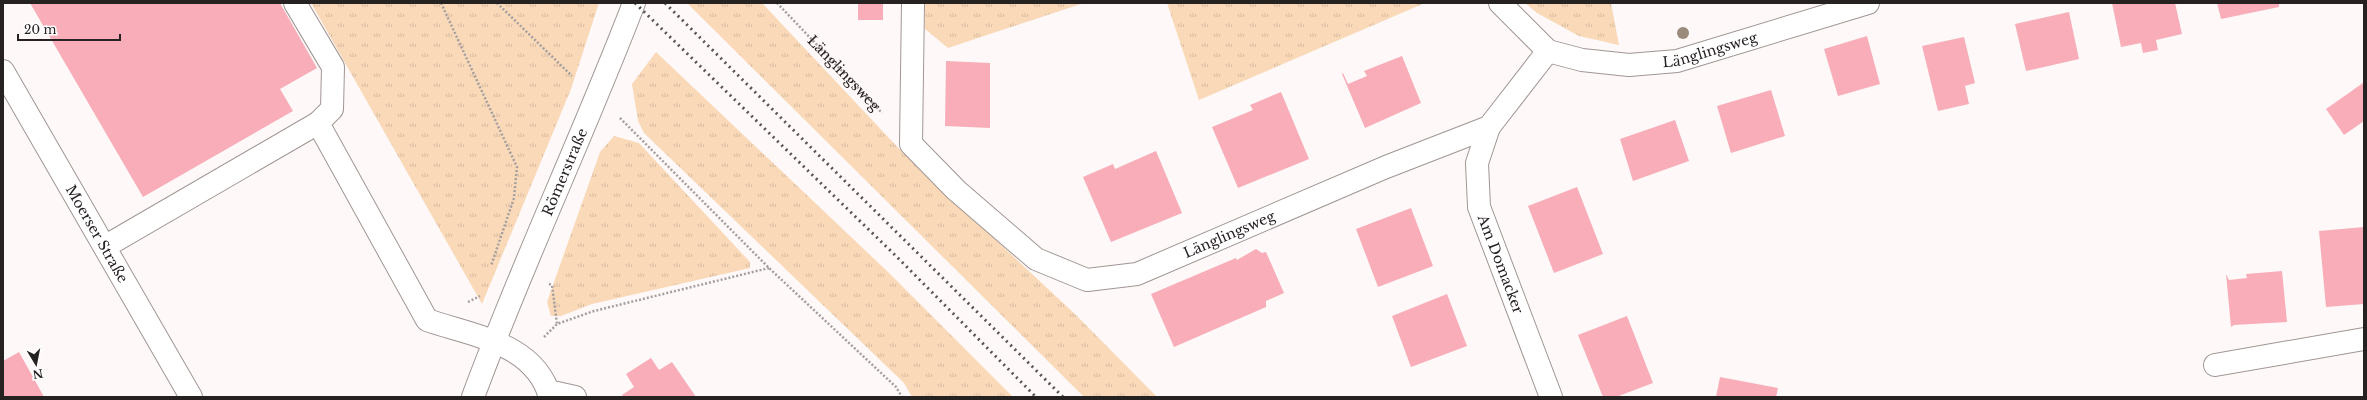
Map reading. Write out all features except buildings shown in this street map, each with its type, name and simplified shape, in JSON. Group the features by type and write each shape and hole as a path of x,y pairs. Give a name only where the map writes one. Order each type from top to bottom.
{"street":[{"path":"106,246 318,123 332,109 333,67 295,3"},
{"name":"Römerstraße","path":"473,397 524,263 597,97 634,3"},
{"path":"911,144 913,3"},
{"path":"1489,127 1548,51 1500,3"},
{"name":"Länglingsweg","path":"1548,51 1582,60 1629,65 1677,61 1868,3"},
{"name":"Moerser Straße","path":"3,72 106,246 191,397"},
{"path":"318,123 427,320 494,340 523,357 538,370 549,394 575,397"},
{"name":"Länglingsweg","path":"911,144 956,190 1036,259 1087,280 1136,274 1386,167 1489,127"},
{"name":"Am Domacker","path":"1489,127 1477,163 1479,207 1551,397"},
{"path":"2215,365 2364,339"}],"path":[{"path":"441,3 517,167 514,198 490,269"},
{"path":"497,3 554,60 631,127 769,268 896,387 902,397"},
{"name":"Länglingsweg","path":"777,3 911,144"},
{"path":"523,357 557,324 594,311 769,268"},
{"path":"427,320 481,296 483,289"}],"green space":[{"path":"311,3 599,3 571,89 482,304"},
{"path":"687,3 762,3 904,154 1077,316 1157,397 1084,397"},
{"path":"925,3 1084,3 948,48 925,29"},
{"path":"1167,3 1425,3 1199,100"},
{"path":"1525,3 1611,3 1619,45 1579,36 1537,13"},
{"path":"656,52 888,272 1013,397 912,397 904,383 644,133 638,121 632,84"},
{"path":"614,136 639,143 750,262 750,268 592,304 561,316 551,316 547,302 600,152"}],"railway":[{"path":"635,3 897,257 1036,397"},
{"path":"665,3 1063,397"}]}
